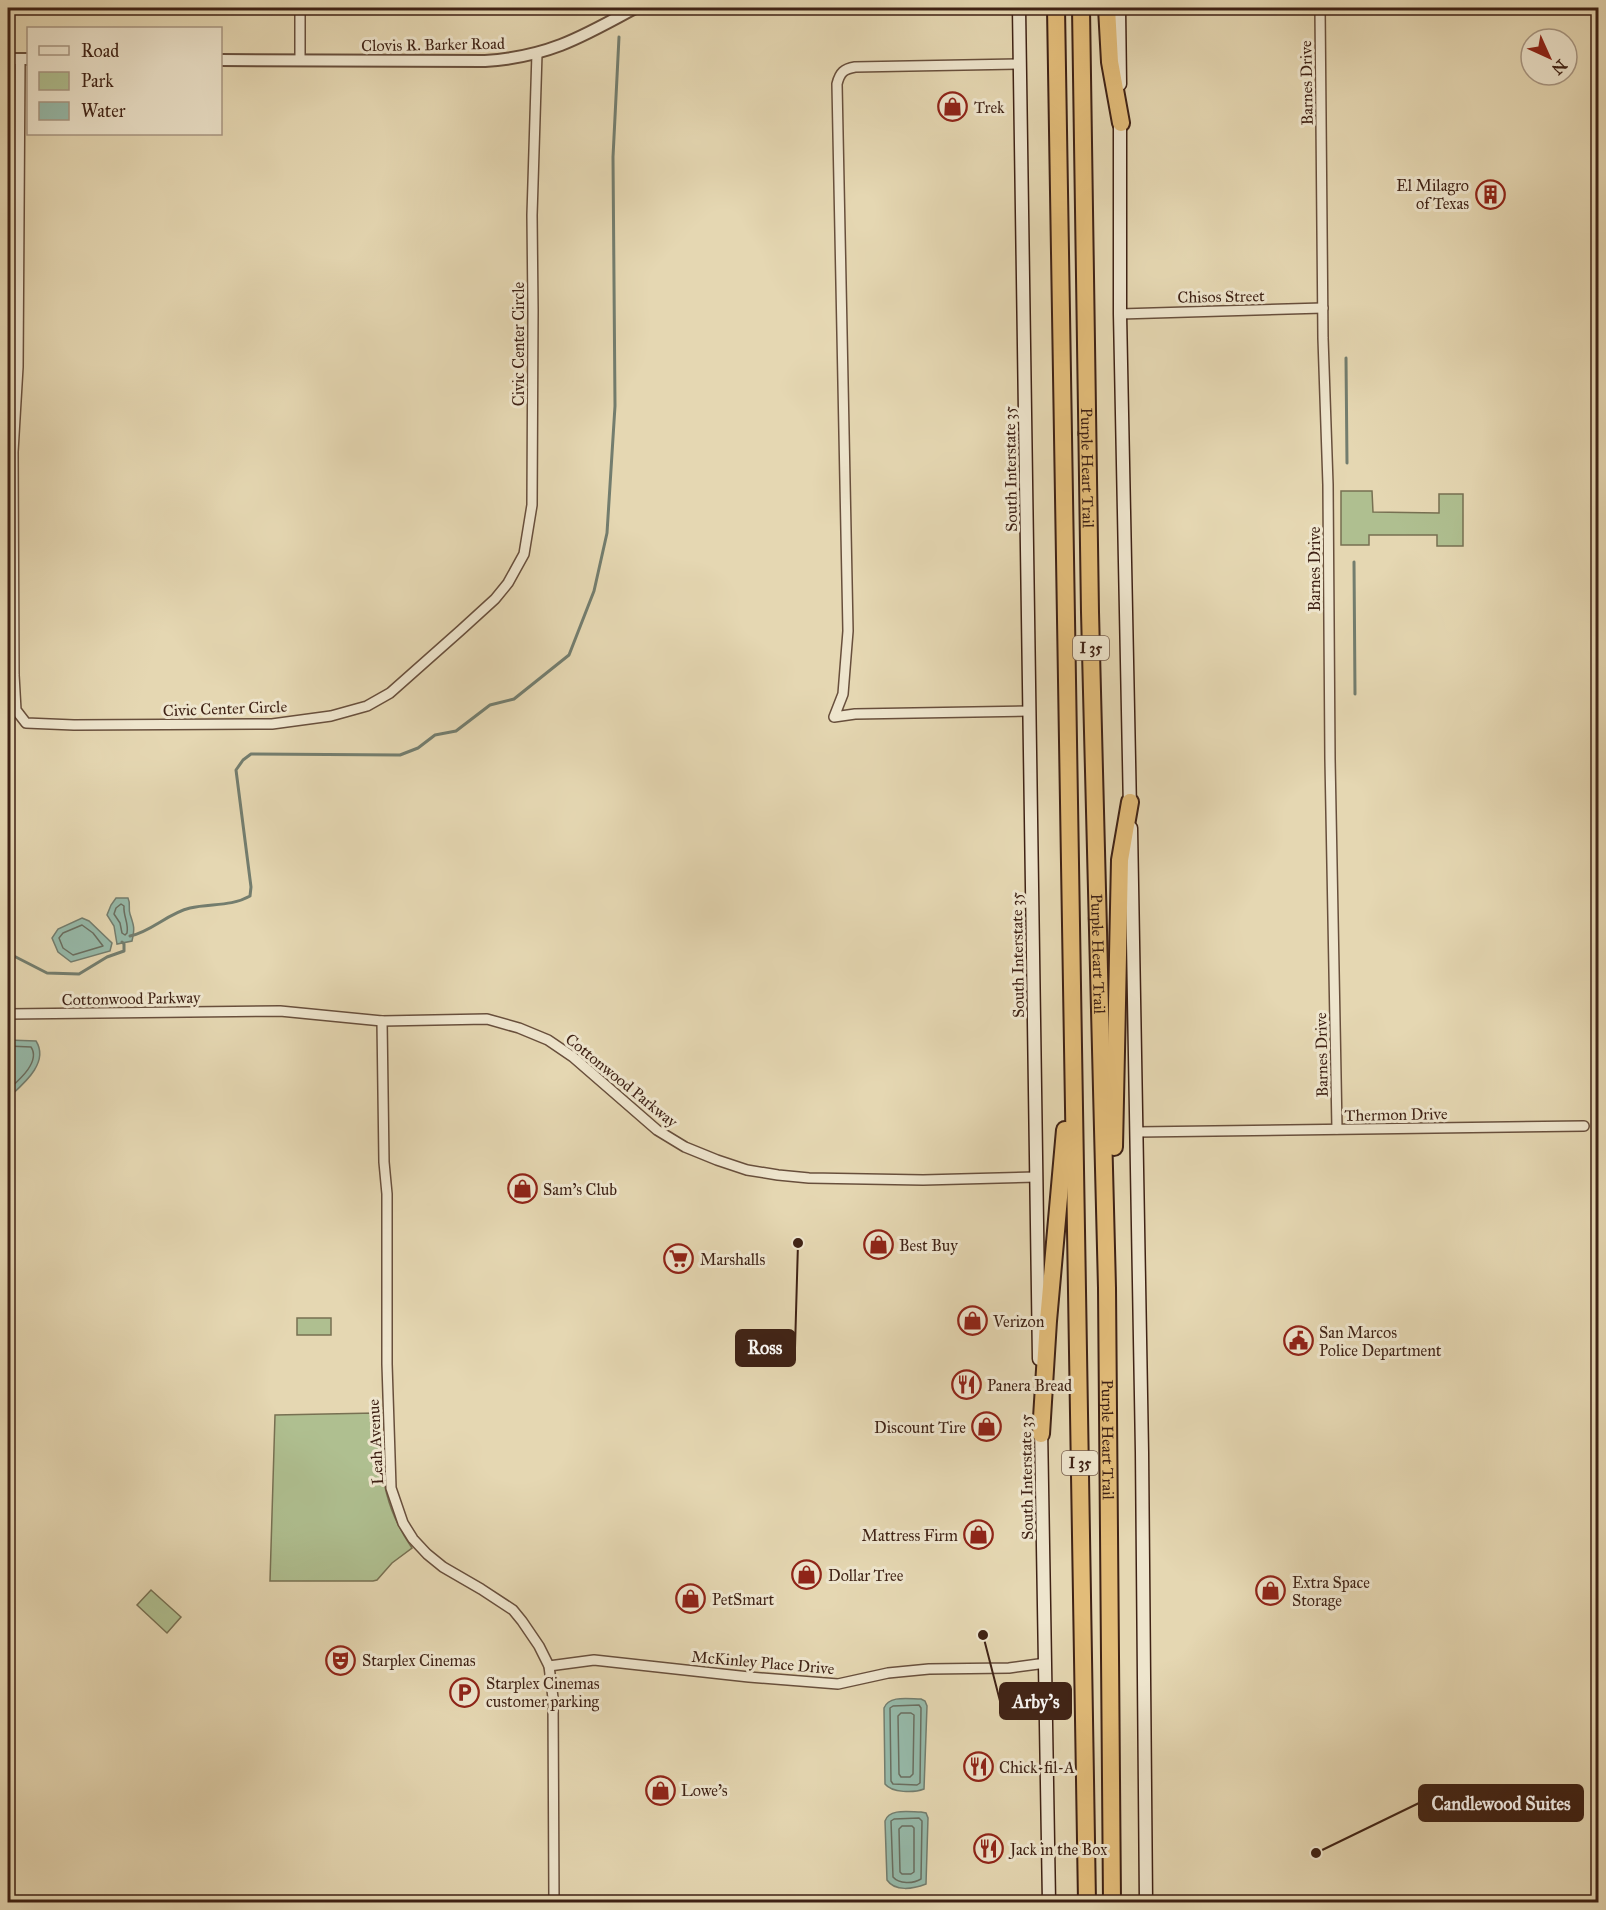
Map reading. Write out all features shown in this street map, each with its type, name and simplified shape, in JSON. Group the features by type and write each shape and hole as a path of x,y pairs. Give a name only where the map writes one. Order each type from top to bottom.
{"highway":[{"name":"Purple Heart Trail","path":"1056,8 1087,1902"},
{"name":"Purple Heart Trail","path":"1081,8 1090,612 1107,1288 1112,1902"},
{"path":"1107,8 1110,62 1120,123"},
{"path":"1107,1288 1112,1245 1120,860 1130,802"},
{"path":"1041,1434 1072,1024"}],"main road":[{"name":"South Interstate 35","path":"1019,8 1037,1308 1050,1900"},
{"path":"1119,8 1120,314 1137,1132 1146,1896 1156,1902"}],"street":[{"path":"300,8 300,60"},
{"name":"Clovis R. Barker Road","path":"222,60 485,61 509,59 560,46 586,35 635,8"},
{"name":"Barnes Drive","path":"1320,8 1337,1129"},
{"name":"Civic Center Circle","path":"24,59 18,367 13,452 16,710 26,723 74,725 272,724 331,716 367,706 390,693 495,599 508,583 524,554 532,505 532,215 537,53"},
{"path":"8,59 24,59"},
{"path":"1019,64 855,67 845,69 839,75 848,631 843,694 834,717 855,714 1030,711"},
{"name":"Chisos Street","path":"1120,314 1323,308"},
{"name":"Cottonwood Parkway","path":"8,1014 280,1011 382,1021 486,1019 519,1028 548,1040 573,1057 657,1130 685,1147 747,1170 809,1178 923,1180 1036,1177"},
{"name":"Leah Avenue","path":"382,1021 384,1162 387,1194 386,1358 391,1488 403,1522 413,1539 443,1567 513,1610 539,1646 549,1666 553,1698 555,1902"},
{"name":"Thermon Drive","path":"1137,1132 1584,1126"},
{"name":"McKinley Place Drive","path":"549,1666 594,1660 761,1679 838,1684 888,1673 929,1669 1009,1668 1046,1663"}],"green space":[{"path":"1341,491 1372,491 1373,512 1439,513 1439,494 1463,494 1463,546 1437,546 1437,535 1369,535 1369,545 1341,545"},
{"path":"297,1318 331,1318 331,1335 297,1335"},
{"path":"376,1413 388,1499 412,1548 392,1563 377,1580 373,1581 270,1581 275,1415"},
{"path":"151,1590 181,1617 167,1633 137,1605"}],"water":[{"path":"116,898 128,898 134,930 132,941 117,944 114,926 107,915"},
{"path":"82,918 89,921 112,943 110,951 71,962 58,952 52,938 58,929"},
{"path":"8,1040 36,1041 40,1057 32,1073 8,1098"},
{"path":"895,1699 921,1699 927,1706 924,1789 909,1792 898,1791 885,1784 884,1708"},
{"path":"895,1812 926,1813 928,1818 926,1884 899,1888 887,1880 885,1821"}],"waterway":[{"path":"130,936 145,931 182,910 235,902 250,896 251,887 236,770 251,754 400,755 418,748 435,735 456,731 490,705 514,699 569,655 594,591 607,533 615,406 613,157 619,37"},
{"path":"1346,358 1347,463"},
{"path":"1354,562 1355,694"},
{"path":"8,953 47,973 79,974 107,957 124,951 122,942"}],"place":[{"name":"Trek","path":"953,107"},
{"name":"El Milagro of Texas","path":"1490,194"},
{"name":"Sam's Club","path":"522,1189"},
{"name":"Ross","path":"798,1243"},
{"name":"Best Buy","path":"878,1245"},
{"name":"Marshalls","path":"679,1259"},
{"name":"Verizon","path":"972,1321"},
{"name":"San Marcos Police Department","path":"1298,1341"},
{"name":"Panera Bread","path":"966,1385"},
{"name":"Discount Tire","path":"987,1427"},
{"name":"Mattress Firm","path":"979,1535"},
{"name":"Dollar Tree","path":"807,1575"},
{"name":"Extra Space Storage","path":"1271,1591"},
{"name":"PetSmart","path":"691,1599"},
{"name":"Arby's","path":"983,1635"},
{"name":"Starplex Cinemas","path":"341,1660"},
{"name":"Starplex Cinemas customer parking","path":"465,1692"},
{"name":"Chick-fil-A","path":"978,1767"},
{"name":"Lowe's","path":"660,1790"},
{"name":"Jack in the Box","path":"989,1849"},
{"name":"Candlewood Suites","path":"1316,1853"}]}
